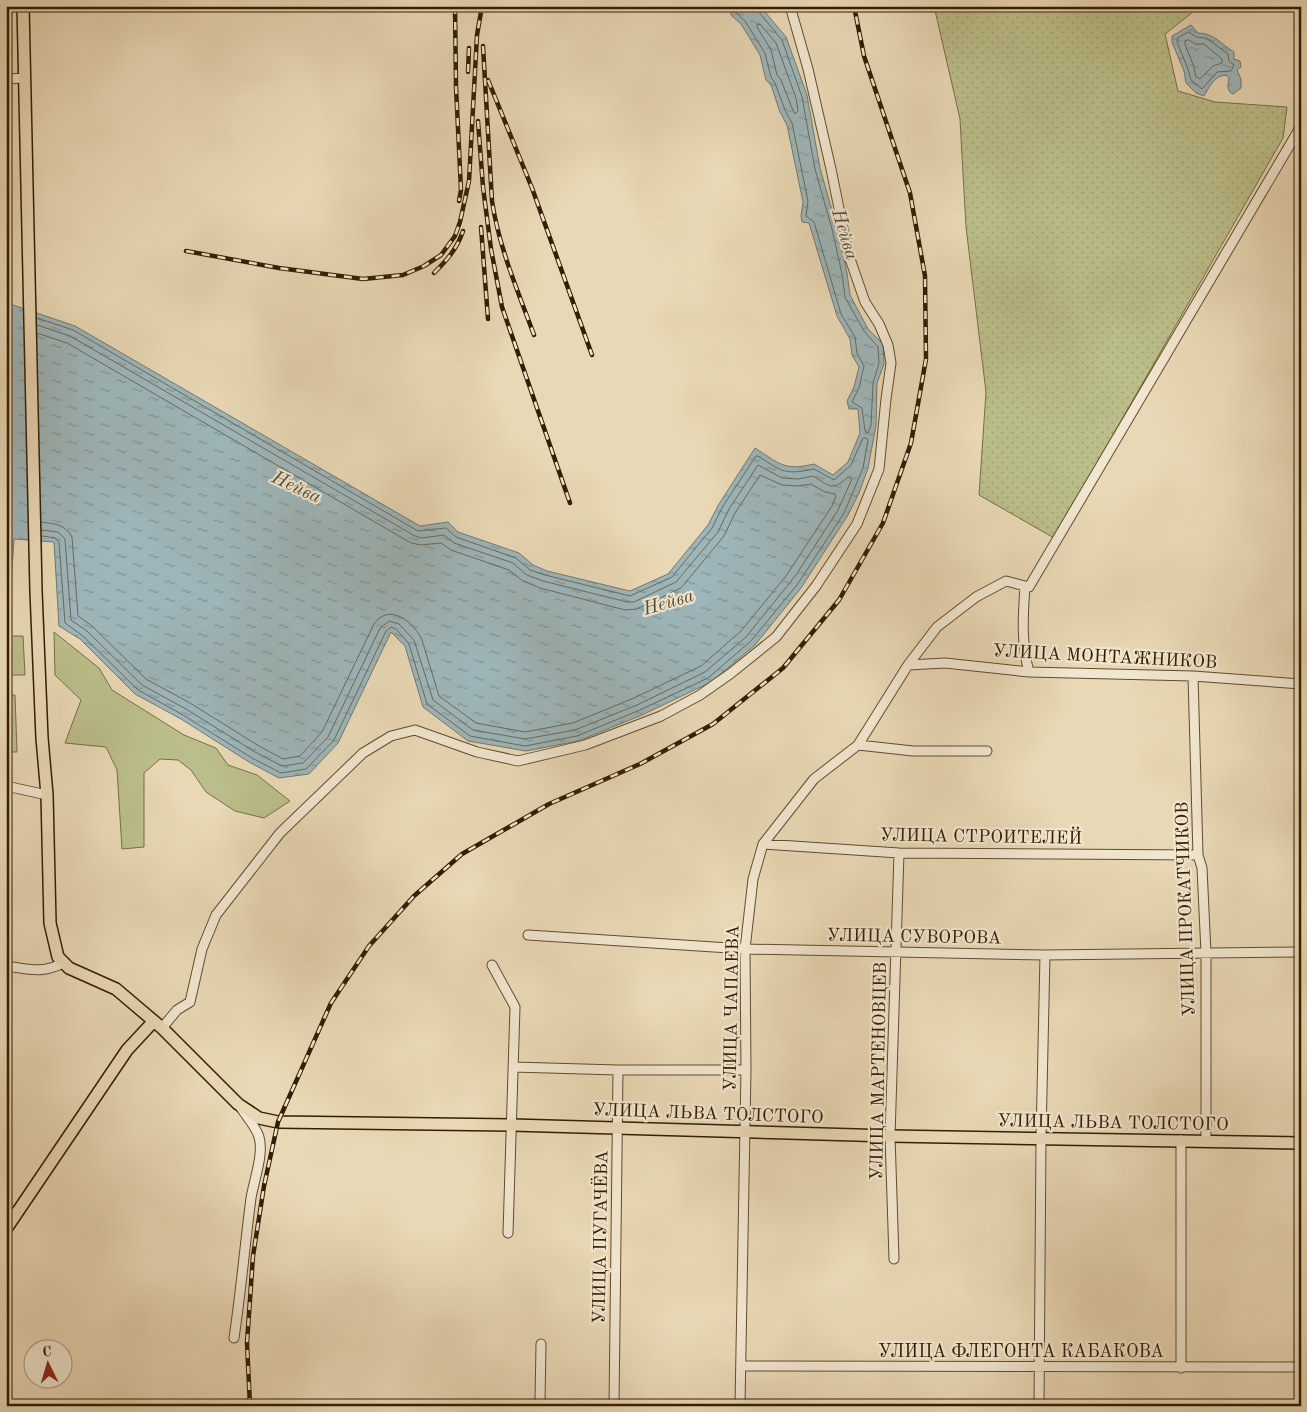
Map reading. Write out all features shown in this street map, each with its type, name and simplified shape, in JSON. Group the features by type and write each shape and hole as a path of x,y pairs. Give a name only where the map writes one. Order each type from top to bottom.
{"main road":[{"path":"23,6 36,590 42,738 47,795 50,923 58,957 63,963"},
{"name":"УЛИЦА ЛЬВА ТОЛСТОГО","path":"63,963 68,968 116,989 157,1025 238,1104 259,1118 278,1122 512,1125 890,1136 1301,1143"},
{"path":"6,1230 11,1214 127,1050 157,1025"}],"street":[{"path":"157,1025 190,1002 202,949 216,915 280,833 362,753 391,736 415,730 477,752 518,761 584,745 661,716 700,695 730,674 776,637 816,586 857,524 879,469 891,363 888,345 879,324 865,302 848,253 808,69 790,6"},
{"path":"6,79 25,78"},
{"path":"1029,672 1022,628 1025,586 1029,587 1301,126"},
{"name":"УЛИЦА ЧАПАЕВА","path":"740,1406 746,1070 745,949 753,879 763,844 814,779 858,745 908,665 937,628 976,597 1006,582 1025,586"},
{"name":"УЛИЦА МОНТАЖНИКОВ","path":"908,665 945,663 1029,672 1193,676 1301,684"},
{"name":"УЛИЦА ПРОКАТЧИКОВ","path":"1193,676 1198,855 1202,868 1206,953 1206,1141"},
{"path":"858,745 913,751 986,751"},
{"path":"6,786 47,795"},
{"name":"УЛИЦА СТРОИТЕЛЕЙ","path":"763,844 899,853 1198,855"},
{"name":"УЛИЦА МАРТЕНОВЦЕВ","path":"894,1259 890,1136 899,853"},
{"name":"УЛИЦА СУВОРОВА","path":"528,935 745,949 1045,955 1301,952"},
{"path":"1039,1406 1040,1138 1045,955"},
{"path":"6,966 50,970 63,963"},
{"path":"492,965 515,1008 508,1233"},
{"path":"513,1067 618,1070 746,1070"},
{"name":"УЛИЦА ПУГАЧЁВА","path":"614,1406 618,1070"},
{"path":"234,1338 251,1196 260,1153 260,1138 238,1104"},
{"path":"1180,1368 1181,1140"},
{"path":"536,1406 540,1401 541,1344"},
{"name":"УЛИЦА ФЛЕГОНТА КАБАКОВА","path":"741,1366 1301,1367"}],"green space":[{"path":"934,6 1189,6 1193,12 1165,34 1178,91 1215,102 1287,107 1283,138 1054,538 979,495 986,392 966,227 960,119"},
{"path":"54,632 99,668 112,690 184,735 216,748 228,765 257,775 290,801 264,818 235,811 206,792 191,770 178,760 160,759 144,773 144,847 122,849 117,770 106,747 65,743 81,700 55,675"},
{"path":"23,636 25,675 8,675 6,672 6,637"},
{"path":"6,695 15,695 17,752 6,752"}],"water":[{"name":"Нейва","path":"727,6 760,6 786,37 807,95 820,168 837,228 850,295 868,329 883,344 884,364 877,383 876,426 868,468 859,493 848,515 801,588 755,645 711,682 642,715 578,741 526,751 468,741 423,707 405,646 391,632 338,743 309,774 279,778 249,762 181,719 135,694 80,639 59,626 54,542 14,539 12,570 6,568 6,300 10,304 75,326 420,526 448,522 458,532 519,553 533,565 547,571 630,591 668,574 708,525 719,504 755,448 783,465 796,467 814,464 833,475 848,462 860,433 858,409 849,409 847,401 854,387 859,367 852,355 850,339 837,316 809,223 802,222 803,202 787,125 780,112 771,85 766,80 760,55 741,24 732,16"},
{"path":"1191,25 1198,33 1209,35 1234,52 1234,59 1240,61 1241,67 1237,70 1241,79 1241,88 1233,94 1228,89 1229,78 1226,75 1215,79 1204,96 1196,93 1186,83 1184,71 1172,42 1172,36"}],"railway":[{"path":"455,6 456,87 461,190 459,201"},
{"path":"186,251 279,268 363,279 403,275 424,266 441,255 455,236 469,181 477,35 482,6"},
{"path":"250,1406 247,1343 253,1256 264,1186 278,1122 331,1003 369,946 414,896 462,854 549,804 640,764 713,724 783,668 839,600 883,523 911,443 926,359 925,276 910,193 864,56 854,6"},
{"path":"483,46 492,201 504,252 534,335"},
{"path":"468,72 469,48"},
{"path":"488,80 532,188 592,355"},
{"path":"478,121 483,187 491,249 502,307 570,503"},
{"path":"481,227 488,319"},
{"path":"434,273 451,254 463,231"}]}
